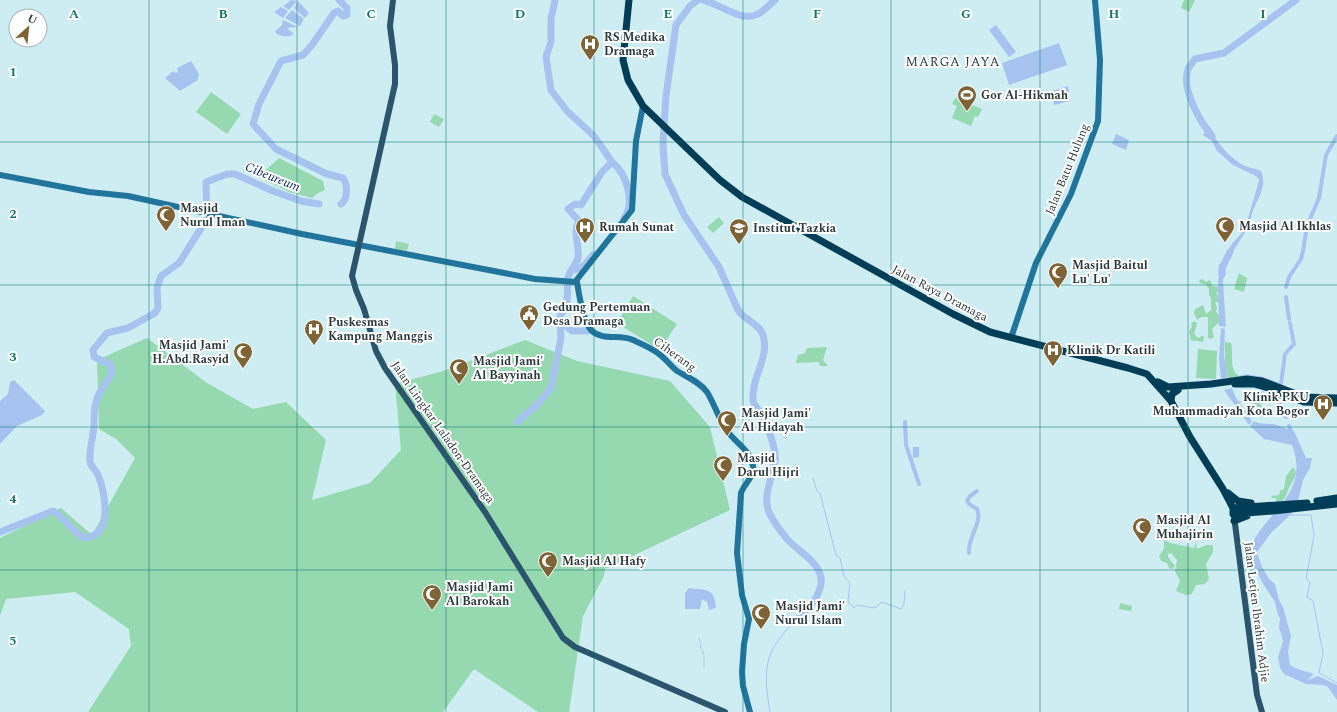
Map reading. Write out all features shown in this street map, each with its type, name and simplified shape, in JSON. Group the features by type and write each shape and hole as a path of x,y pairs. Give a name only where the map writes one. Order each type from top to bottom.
{"highway":[{"name":"Jalan Raya Dramaga","path":"629,0 624,48 624,70 632,89 643,106 650,113 720,180 742,197 967,321 990,332 1147,374"},
{"path":"1147,374 1166,387 1220,385"},
{"path":"1147,374 1170,401 1190,437 1224,489 1234,514"},
{"path":"1163,392 1220,385 1232,382 1254,384 1278,389 1304,397 1337,403"},
{"path":"1170,401 1172,394 1178,390"},
{"path":"1325,401 1337,398"},
{"path":"1224,489 1238,502 1252,503 1271,510"},
{"path":"1234,514 1300,506 1337,498"},
{"path":"1300,506 1337,504"},
{"path":"1234,514 1260,507"}],"main road":[{"name":"Jalan Lingkar Laladon-Dramaga","path":"393,0 390,26 396,65 395,84 386,129 366,209 360,245 353,270 353,279 364,309 376,351 398,389 488,516 563,638 575,647 724,712"},
{"name":"Jalan Letjen Ibrahim Adjie","path":"1234,514 1256,695 1262,712"}],"street":[{"name":"Jalan Batu Hulung","path":"1011,338 1036,263 1068,199 1097,126 1099,112 1100,60 1095,0"},
{"path":"0,175 89,192 128,196 207,214 360,245 535,279 568,283 576,282 632,210 636,141 643,106"},
{"path":"639,122 650,113"},
{"name":"Ciherang","path":"576,282 586,320 590,329 599,335 624,337 636,341 659,354 676,370 703,388 726,429 746,451 754,467 741,493 736,553 742,596 749,619 744,644 742,672 743,686 750,712"}],"green space":[{"path":"1184,0 1195,0 1189,12 1181,8"},
{"path":"211,92 241,114 227,134 196,112"},
{"name":"Gor Al-Hikmah","path":"955,98 982,109 978,117 975,116 971,126 952,118 957,106 952,104"},
{"path":"434,114 444,119 439,127 430,122"},
{"path":"279,158 323,181 325,190 312,198 289,192 258,177"},
{"path":"719,217 724,223 713,233 707,227"},
{"path":"396,241 409,244 407,251 395,249"},
{"path":"1239,273 1247,278 1244,292 1234,289"},
{"path":"1202,279 1206,282 1210,280 1212,286 1218,287 1219,290 1216,294 1218,295 1219,302 1215,302 1217,308 1216,311 1221,320 1212,329 1214,337 1211,339 1208,338 1208,317 1201,317 1197,320 1194,313 1195,309 1203,305 1206,314 1211,310 1209,289 1206,285 1200,283 1199,281"},
{"path":"633,296 677,324 660,350 617,323"},
{"path":"1194,321 1197,323 1194,334 1198,338 1204,335 1203,342 1191,340 1189,332 1192,327 1191,324"},
{"path":"147,338 207,383 253,409 286,402 326,440 312,500 370,483 401,450 395,384 443,371 525,340 577,361 670,381 710,427 730,510 605,569 604,576 583,616 569,712 538,712 474,669 443,712 88,712 131,646 129,629 75,592 6,599 0,616 0,538 61,508 92,535 135,458 116,439 99,429 97,360"},
{"path":"1225,342 1231,343 1234,370 1240,377 1228,378 1225,363"},
{"path":"827,347 823,360 828,366 820,366 819,362 796,363 798,355 805,353 807,348"},
{"path":"1198,349 1217,351 1216,379 1196,378"},
{"path":"1256,398 1259,398 1257,400 1266,411 1261,417 1255,416 1260,415 1260,410 1255,409 1252,405"},
{"path":"1293,467 1296,472 1295,478 1284,499 1277,503 1276,498 1271,498 1272,496 1279,495 1280,491 1284,489 1286,476"},
{"path":"1164,540 1170,543 1194,548 1196,542 1197,549 1206,545 1213,545 1213,552 1206,564 1209,579 1205,584 1196,585 1192,594 1186,595 1176,591 1180,581 1175,571 1177,560 1171,553 1168,554 1168,557 1175,566 1172,569 1169,568 1167,563 1161,561 1159,556 1164,549"},
{"path":"1120,603 1132,606 1131,611 1119,609"}],"water":[{"path":"291,0 297,1 289,10 283,6"},
{"path":"298,1 309,13 305,18 294,8"},
{"path":"281,7 288,11 283,18 274,12"},
{"path":"292,10 304,19 300,26 285,18"},
{"path":"283,20 298,27 287,28 294,34 285,36 276,33 275,31 282,25"},
{"path":"996,25 1016,52 1009,57 989,30"},
{"path":"1059,43 1067,65 1009,85 1002,63"},
{"path":"191,61 199,74 198,80 180,91 165,78 173,71 175,73 178,72 177,68"},
{"path":"1068,86 1070,101 1054,105 1052,91"},
{"path":"1209,125 1214,136 1227,153 1243,165 1261,171 1263,177 1263,188 1252,213 1250,224 1233,251 1229,261 1224,260 1231,245 1245,229 1259,180 1256,176 1233,165 1217,151 1212,141 1203,135"},
{"path":"1116,134 1129,140 1126,150 1112,144"},
{"path":"1219,264 1226,265 1223,281 1226,327 1219,326"},
{"path":"1221,328 1225,329 1224,357 1228,377 1221,379 1219,358"},
{"path":"14,380 45,411 42,415 17,426 0,444 0,401 8,394 10,382"},
{"path":"1232,388 1236,398 1252,421 1249,425 1224,390"},
{"path":"1254,421 1277,425 1294,431 1306,458 1312,458 1310,468 1303,480 1299,497 1291,514 1271,533 1257,552 1262,567 1269,579 1275,584 1279,600 1283,607 1291,636 1288,652 1290,665 1314,674 1307,680 1318,676 1337,685 1337,700 1328,687 1323,685 1306,684 1284,674 1280,668 1278,657 1283,641 1279,627 1280,618 1274,601 1253,564 1252,546 1258,534 1287,497 1294,482 1297,465 1292,445 1264,439 1250,426"},
{"path":"913,447 919,447 919,457 913,458"},
{"path":"689,588 704,590 711,593 715,601 716,608 709,610 707,602 702,599 700,609 685,609 685,593"}],"waterway":[{"name":"Cibeureum","path":"339,0 347,8 347,15 343,16 338,11 334,13 312,45 303,55 281,61 259,104 253,124 276,149 327,174 343,178 346,184 346,195 341,204"},
{"path":"555,0 551,19 551,42 546,57 551,90 567,111 594,136 612,162 602,172 581,205 575,204 568,209 579,221 576,230 578,258 568,278 567,302 560,316 560,321 572,331 588,331"},
{"path":"698,0 690,6 676,25 666,96 663,145 665,174 684,215 719,267 738,310 755,324 763,335 764,352 755,383 753,400 754,404 762,415 775,451 774,468 767,493 767,506 771,516 780,530 788,540 812,562 821,578 821,584 817,596 809,607 795,621"},
{"path":"703,0 738,15 745,16 758,14 775,0"},
{"path":"1212,136 1197,114 1189,95 1187,86 1189,67 1195,59 1224,53 1296,0"},
{"path":"1286,287 1289,277 1301,259 1307,226 1319,198 1326,155 1337,136"},
{"path":"612,162 621,173 628,188 629,204 628,211 624,218"},
{"name":"Cibeureum","path":"0,532 53,511 62,517 76,533 85,538 94,535 100,529 104,521 105,502 101,483 90,462 90,453 94,430 94,412 96,403 99,394 110,377 112,368 110,364 94,357 93,350 107,333 128,328 155,313 158,308 157,288 161,276 179,263 207,219 206,182 227,174 235,174 273,191 301,201 319,204"},
{"path":"1222,274 1222,268 1230,252"},
{"path":"571,270 581,267 593,255"},
{"path":"1286,297 1289,319"},
{"path":"517,422 538,404 551,388 561,338 560,321"},
{"path":"1281,384 1285,354 1294,344 1290,323"},
{"path":"1240,376 1246,375"},
{"path":"1247,375 1262,377 1281,384"},
{"path":"1280,388 1278,395 1286,417"},
{"path":"1239,402 1246,401 1250,397 1253,399 1265,390 1277,395"},
{"path":"905,422 906,445 919,484"},
{"path":"1289,426 1292,433"},
{"path":"813,478 817,491 820,493 836,555 840,558 844,576 850,583 848,602 854,608 857,605 875,608 882,602 901,609 904,604 905,591"},
{"path":"969,553 970,542 977,525 978,514 977,509 967,501 970,496 977,491"},
{"path":"1289,515 1311,515 1314,536 1306,579 1310,582 1307,597 1313,601 1323,653 1319,673 1337,683"},
{"path":"770,712 766,684 768,662 771,653 784,632 795,621"},
{"path":"699,638 700,642"},
{"path":"700,644 701,648"},
{"path":"702,650 704,655"},
{"path":"704,657 704,667"}],"place":[{"name":"RS Medika Dramaga","path":"590,61"},
{"name":"Gor Al-Hikmah","path":"967,112"},
{"name":"Masjid Nurul Iman","path":"166,232"},
{"name":"Masjid Al Ikhlas","path":"1225,243"},
{"name":"Rumah Sunat","path":"585,244"},
{"name":"Institut Tazkia","path":"739,245"},
{"name":"Masjid Baitul Lu' Lu'","path":"1058,289"},
{"name":"Gedung Pertemuan Desa Dramaga","path":"529,331"},
{"name":"Puskesmas Kampung Manggis","path":"314,346"},
{"name":"Klinik Dr Katili","path":"1053,367"},
{"name":"Masjid Jami' H.Abd.Rasyid","path":"243,369"},
{"name":"Masjid Jami' Al Bayyinah","path":"459,385"},
{"name":"Klinik PKU Muhammadiyah Kota Bogor","path":"1323,421"},
{"name":"Masjid Jami' Al Hidayah","path":"727,437"},
{"name":"Masjid Darul Hijri","path":"723,482"},
{"name":"Masjid Al Muhajirin","path":"1142,544"},
{"name":"Masjid Al Hafy","path":"548,578"},
{"name":"Masjid Jami Al Barokah","path":"432,611"},
{"name":"Masjid Jami' Nurul Islam","path":"761,630"}],"district":[{"name":"MARGA JAYA","path":"953,61"}]}
